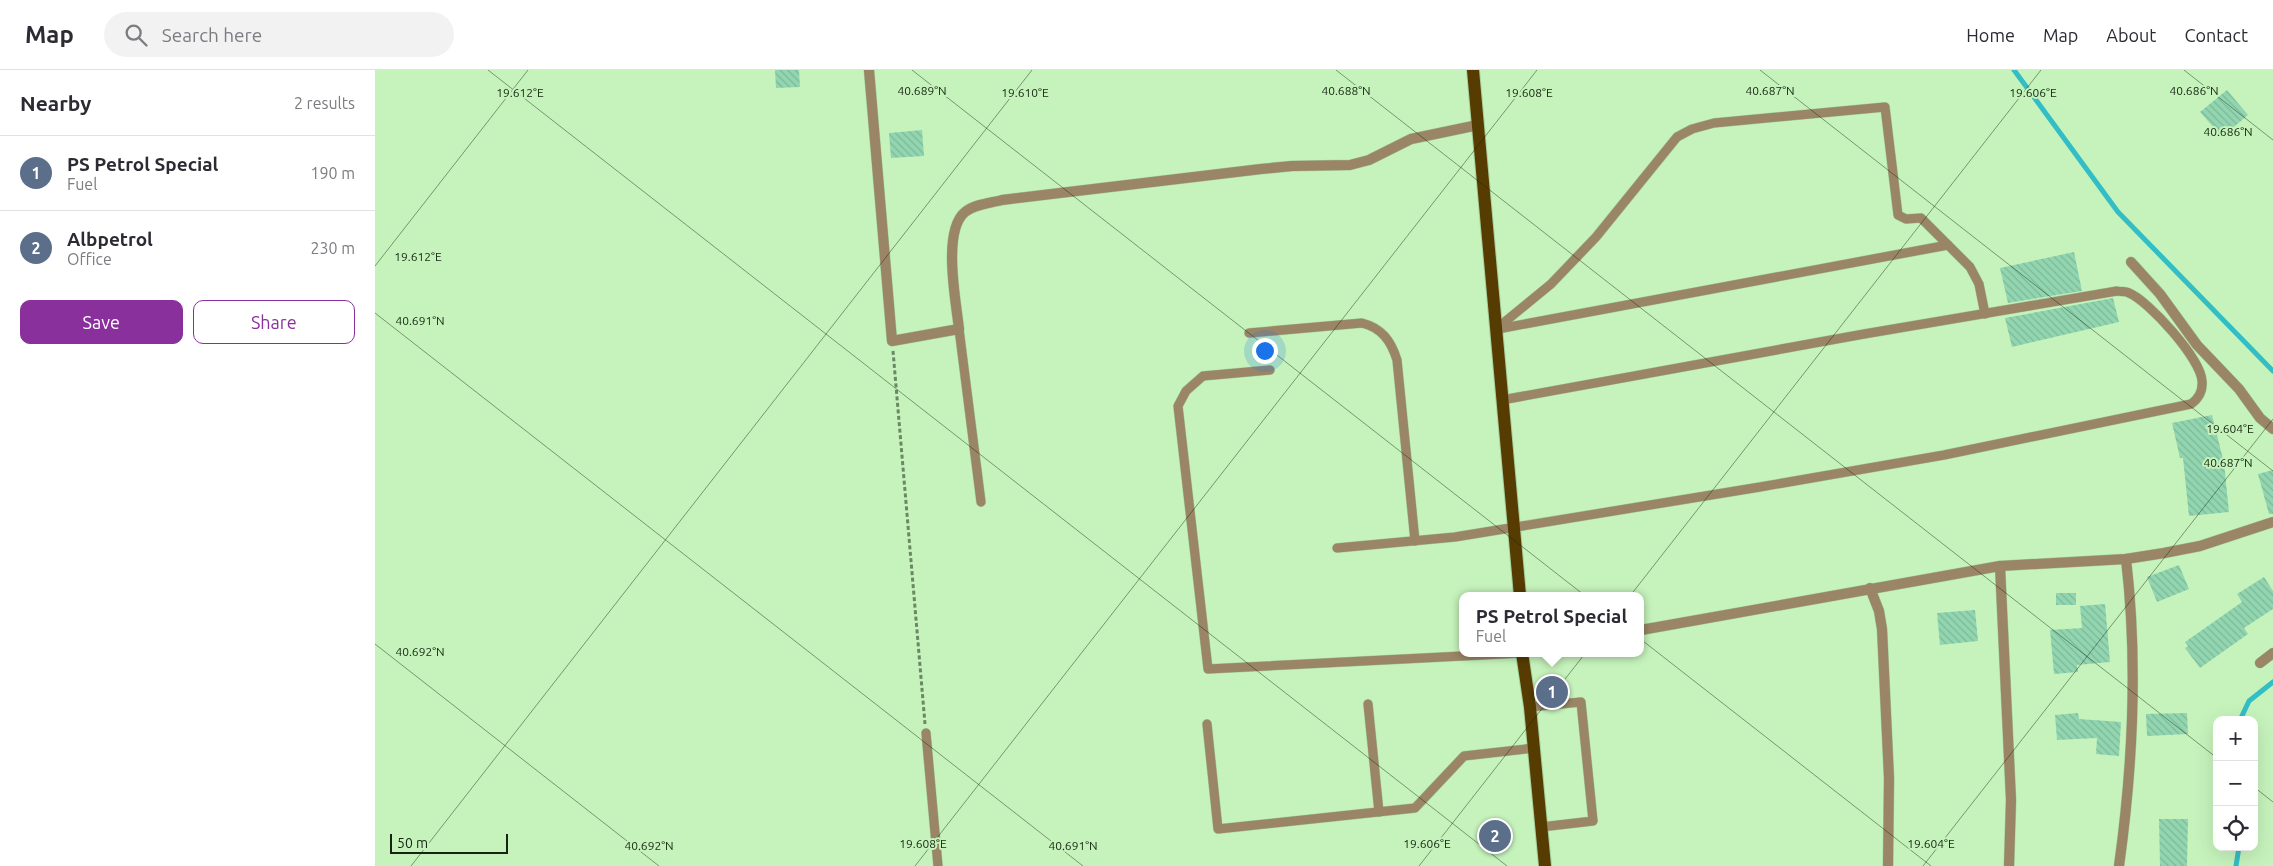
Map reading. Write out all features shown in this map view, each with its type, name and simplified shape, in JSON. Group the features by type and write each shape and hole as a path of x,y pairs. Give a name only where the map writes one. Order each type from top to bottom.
{"main road":[{"path":"1473,70 1520,592"},
{"path":"1523,657 1530,707 1545,866"}],"street":[{"path":"869,70 892,341 959,328 952,250 953,234 958,221 965,212 978,206 1002,200 1292,166 1349,165 1369,160 1411,139 1478,126"},
{"path":"2131,262 2160,294 2197,345 2239,389 2260,418 2273,428"},
{"path":"1644,629 2000,566 2126,559 2200,546 2273,522"},
{"path":"2119,866 2125,819 2133,694 2130,599 2126,559"},
{"path":"2000,566 2011,800 2009,866"},
{"path":"1870,588 1879,611 1882,629 1889,778 1888,866"},
{"path":"2260,663 2273,653"}],"lane":[{"path":"1496,329 1551,284 1596,236 1677,137 1692,129 1714,123 1885,107 1898,214 1906,219 1921,218 1971,267 1979,284 1985,314"},
{"path":"1496,329 1948,245"},
{"path":"1337,548 1415,541 1513,527 1944,455 2191,404 2200,393 2202,380 2185,346 2164,322 2128,292 2117,291 1503,400"},
{"path":"1249,333 1362,323 1374,326 1384,334 1393,347 1397,360 1415,541"},
{"path":"959,328 981,502"},
{"path":"1270,370 1203,376 1186,391 1178,406 1208,669 1459,656"},
{"path":"1530,707 1581,702 1593,821 1541,827"},
{"path":"1368,704 1379,812"},
{"path":"1207,724 1217,830 1415,808 1464,756 1534,748"},
{"path":"926,733 938,866"}],"path":[{"path":"892,341 926,733"}],"building":[{"path":"775,70 799,70 800,87 776,88"},
{"path":"2227,90 2248,115 2222,137 2200,112"},
{"path":"922,130 924,156 891,158 889,133"},
{"path":"2074,252 2082,291 2008,303 2000,268"},
{"path":"2113,298 2119,322 2012,347 2005,318"},
{"path":"2212,415 2224,463 2229,512 2189,516 2183,458 2180,458 2172,423"},
{"path":"2273,470 2273,514 2269,514 2258,474"},
{"path":"2179,565 2189,589 2157,602 2147,577"},
{"path":"2264,577 2273,591 2273,609 2244,628 2248,634 2200,668 2185,648 2188,646 2185,642 2242,602 2237,594"},
{"path":"2056,593 2076,593 2076,605 2056,605"},
{"path":"2105,604 2110,662 2077,665 2078,672 2054,674 2050,630 2082,628 2080,606"},
{"path":"1975,610 1978,641 1940,645 1937,613"},
{"path":"2078,713 2079,719 2121,722 2119,756 2096,754 2097,738 2057,740 2055,715"},
{"path":"2187,713 2188,734 2147,736 2146,714"},
{"path":"2159,819 2188,819 2187,866 2160,866"}],"waterway":[{"path":"2014,70 2118,212 2273,371"},
{"path":"2242,716 2249,701 2273,682"},
{"path":"2236,866 2238,851"}],"place":[{"name":"PS Petrol Special","path":"1552,692"},
{"name":"Albpetrol","path":"1495,836"}]}
